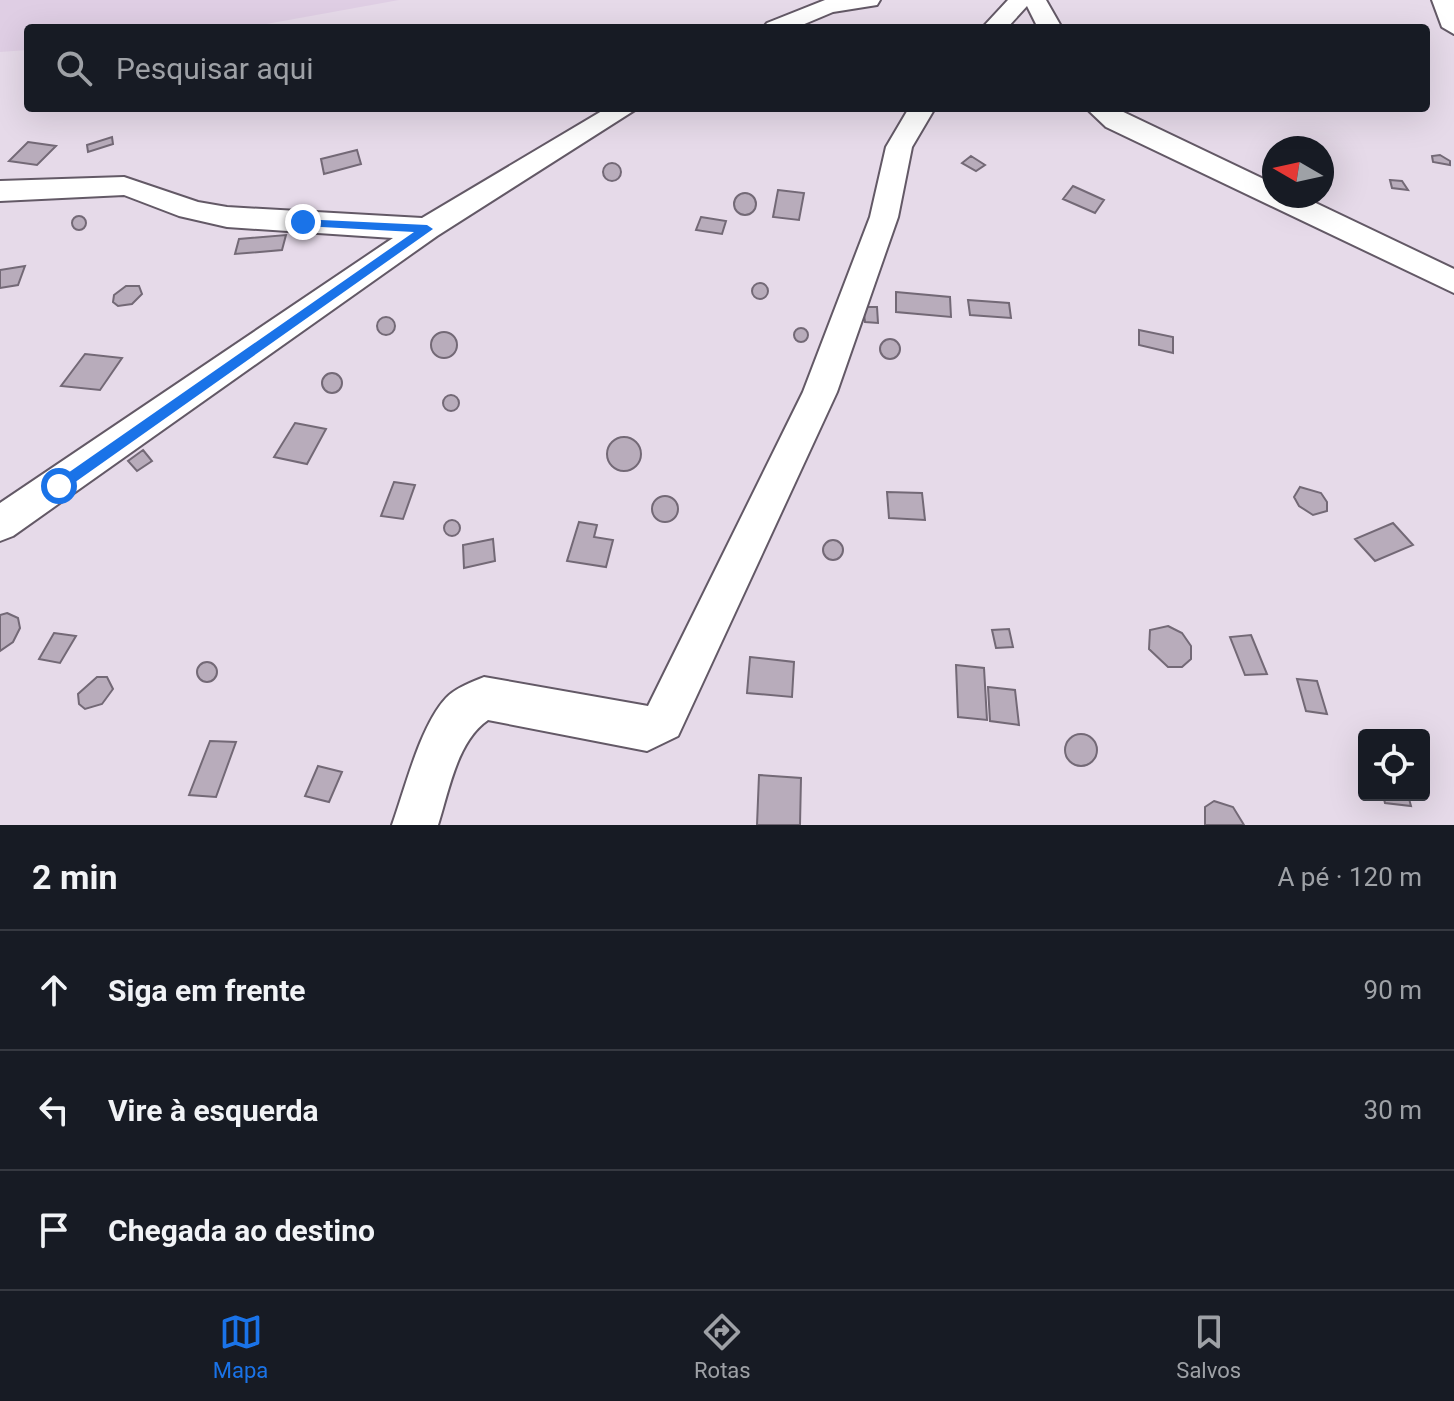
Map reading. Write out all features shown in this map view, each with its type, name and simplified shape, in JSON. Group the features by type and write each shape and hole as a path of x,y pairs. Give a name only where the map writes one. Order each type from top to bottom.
{"street":[{"path":"785,24 828,6 869,0"},
{"path":"998,24 1020,0"},
{"path":"1035,0 1048,24"},
{"path":"1443,0 1454,27"},
{"path":"0,524 427,229 618,112"},
{"path":"415,825 455,723 461,713 484,698 647,730 663,721 820,392 884,217 899,147 920,112"},
{"path":"1104,112 1115,121 1262,189"},
{"path":"0,191 124,186 141,188 196,211 241,218 427,229"},
{"path":"1302,208 1454,282"}],"shaded area":[{"path":"0,0 399,0 266,24 24,24 24,50 0,52"}],"building":[{"path":"112,137 113,144 88,152 87,145"},
{"path":"28,142 56,146 37,165 9,161"},
{"path":"357,150 361,164 324,174 321,159"},
{"path":"1440,155 1450,161 1450,165 1433,162 1432,156"},
{"path":"971,156 985,165 976,171 962,163"},
{"path":"612,163 621,172 612,181 603,172"},
{"path":"1390,180 1402,181 1408,190 1392,188"},
{"path":"1073,186 1104,200 1095,213 1063,199"},
{"path":"778,190 804,193 799,220 773,217"},
{"path":"745,193 753,196 756,204 753,212 745,215 737,212 734,204 737,196"},
{"path":"79,216 86,223 79,230 72,223"},
{"path":"701,217 726,221 722,234 696,230"},
{"path":"286,235 282,250 235,254 239,239"},
{"path":"25,266 18,285 0,288 0,270"},
{"path":"757,283 763,283 768,291 766,297 757,299 752,294 752,288"},
{"path":"126,286 139,286 142,294 132,304 118,306 113,302 114,295"},
{"path":"896,292 950,297 951,317 896,312"},
{"path":"968,300 1009,303 1011,318 970,315"},
{"path":"863,307 877,307 878,323 865,322"},
{"path":"386,317 395,326 386,335 377,326"},
{"path":"801,328 808,335 801,342 794,335"},
{"path":"1139,330 1173,337 1173,353 1139,345"},
{"path":"444,332 453,336 457,345 453,354 444,358 435,354 431,345 435,336"},
{"path":"890,339 897,342 900,349 897,356 890,359 883,356 880,349 883,342"},
{"path":"85,354 122,358 100,390 61,386"},
{"path":"328,373 336,373 342,383 336,393 328,393 322,387 322,379"},
{"path":"448,395 454,395 459,403 457,409 448,411 443,406 443,400"},
{"path":"295,423 326,429 307,464 274,457"},
{"path":"624,437 636,442 641,454 636,466 624,471 612,466 607,454 612,442"},
{"path":"143,450 152,461 137,471 128,461"},
{"path":"394,482 415,485 403,519 381,516"},
{"path":"1300,487 1321,493 1327,502 1327,511 1313,515 1299,506 1294,497"},
{"path":"887,492 922,493 925,520 889,518"},
{"path":"665,496 674,500 678,509 674,518 665,522 656,518 652,509 656,500"},
{"path":"449,520 455,520 460,528 458,534 449,536 444,531 444,525"},
{"path":"579,522 597,525 594,537 613,540 606,567 567,561"},
{"path":"1393,523 1413,545 1375,561 1355,539"},
{"path":"493,539 495,561 464,568 463,545"},
{"path":"829,540 837,540 843,550 837,560 829,560 823,554 823,546"},
{"path":"7,613 18,618 20,628 13,642 0,651 0,615"},
{"path":"1168,626 1182,633 1191,646 1191,659 1182,667 1168,667 1149,649 1150,630"},
{"path":"1009,629 1013,647 996,648 992,630"},
{"path":"54,633 76,636 60,663 39,659"},
{"path":"1251,635 1267,674 1245,675 1230,637"},
{"path":"750,657 794,662 792,697 747,693"},
{"path":"207,662 214,665 217,672 214,679 207,682 200,679 197,672 200,665"},
{"path":"956,665 984,668 987,720 958,717"},
{"path":"97,677 107,677 113,689 102,704 85,709 79,704 78,694"},
{"path":"1297,679 1317,681 1327,714 1306,711"},
{"path":"988,687 1015,690 1019,725 990,721"},
{"path":"1081,734 1092,739 1097,750 1092,761 1081,766 1070,761 1065,750 1070,739"},
{"path":"210,741 236,742 216,797 189,795"},
{"path":"318,766 342,772 329,802 305,796"},
{"path":"759,775 801,778 800,825 757,825"},
{"path":"1214,801 1233,807 1244,825 1205,825 1205,807"},
{"path":"1410,801 1411,806 1385,803"}],"route":[{"path":"59,486 427,229 303,222"}]}
